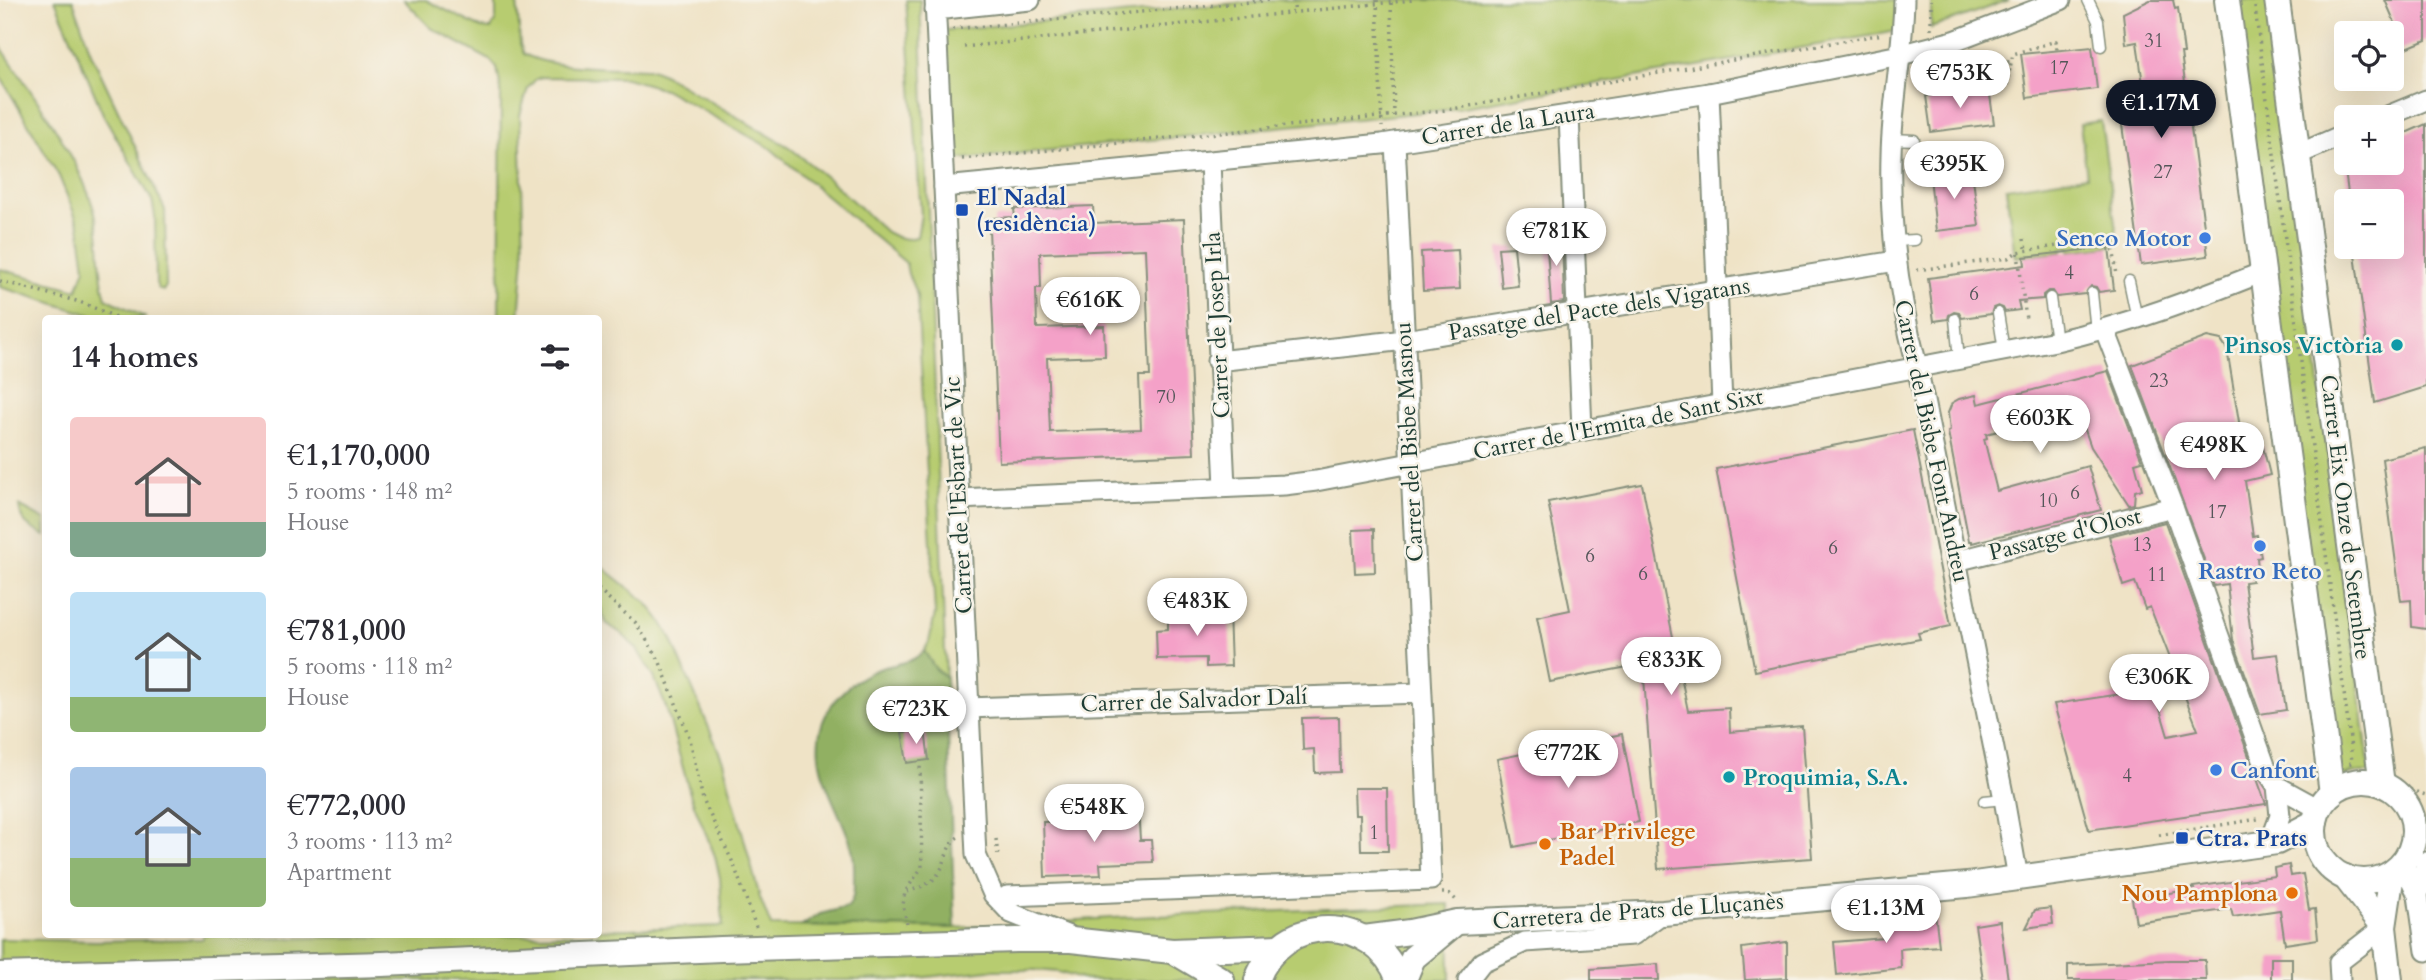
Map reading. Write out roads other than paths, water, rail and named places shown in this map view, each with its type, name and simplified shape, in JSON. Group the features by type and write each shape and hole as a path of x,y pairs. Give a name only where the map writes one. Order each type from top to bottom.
{"street":[{"path":"935,5 1030,0"},
{"name":"Carrer del Bisbe Font Andreu","path":"1903,0 1903,30 1892,139 1893,241 1907,327 1917,366 2018,878"},
{"name":"Carrer de la Laura","path":"944,187 1395,142 1709,93 1900,55 1931,38 1954,41 2061,0"},
{"path":"2227,0 2263,272 2322,808 2315,841 2330,867 2345,877 2384,927"},
{"name":"Carrer Eix Onze de Setembre","path":"2277,0 2382,784"},
{"name":"Carrer de l'Esbart de Vic","path":"935,5 974,846 993,894 1011,913 1069,936 1071,940"},
{"path":"1709,93 1722,404"},
{"path":"2404,109 2426,100"},
{"path":"1569,115 1583,430"},
{"path":"2298,154 2334,139"},
{"name":"Carrer del Bisbe Masnou","path":"1007,896 1431,880 1395,142"},
{"name":"Carrer de Josep Irla","path":"1210,162 1217,361 1225,487"},
{"name":"Passatge del Pacte dels Vigatans","path":"1217,361 1405,340 1896,261"},
{"name":"Carrer de l'Ermita de Sant Sixt","path":"958,499 1316,481 2056,341 2137,320 2263,272"},
{"path":"2101,331 2173,507 2267,771 2277,786 2280,816 2274,843"},
{"name":"Passatge d'Olost","path":"1956,561 2173,507"},
{"name":"Carrer de Salvador Dalí","path":"967,708 1421,693"},
{"path":"2322,808 2356,782 2369,781 2382,784 2415,804 2413,818 2420,836 2384,927 2390,980"},
{"path":"2277,786 2322,808"},
{"name":"Carretera de Prats de Lluçanès","path":"2274,843 2322,808"},
{"name":"Carretera de Prats de Lluçanès","path":"1364,938 1410,932 1457,912 1663,913 1968,886 2274,843 2302,849 2323,858"},
{"path":"2345,877 2369,881 2407,866"},
{"path":"2407,866 2418,895 2426,951"},
{"path":"1257,980 1263,967 1279,947 1292,938 1315,930 1338,929 1364,938 1384,954 1401,980 1413,958 1457,912"},
{"path":"1468,980 1482,962 1525,942 1633,935 1663,913"},
{"path":"2340,980 2339,962 2384,927"},
{"path":"0,975 1071,940 1172,951 1279,947"},
{"path":"1172,951 1222,980"}],"lane":[{"path":"2088,0 2098,21 2101,46"},
{"path":"1892,139 1914,139"},
{"path":"1893,241 1915,240"},
{"path":"2129,281 2137,320"},
{"path":"2092,292 2101,331"},
{"path":"2050,298 2056,341"},
{"path":"1998,313 2004,351"},
{"path":"1955,319 1959,359"},
{"path":"1984,801 2004,799"}],"place":[{"name":"El Nadal (residència)","path":"962,210"},
{"name":"Senco Motor","path":"2205,238"},
{"name":"Pinsos Victòria","path":"2397,345"},
{"name":"Rastro Reto","path":"2260,546"},
{"name":"Canfont","path":"2216,770"},
{"name":"Proquimia, S.A.","path":"1729,777"},
{"name":"Ctra. Prats","path":"2182,838"},
{"name":"Bar Privilege Padel","path":"1545,844"},
{"name":"Nou Pamplona","path":"2292,893"}]}
